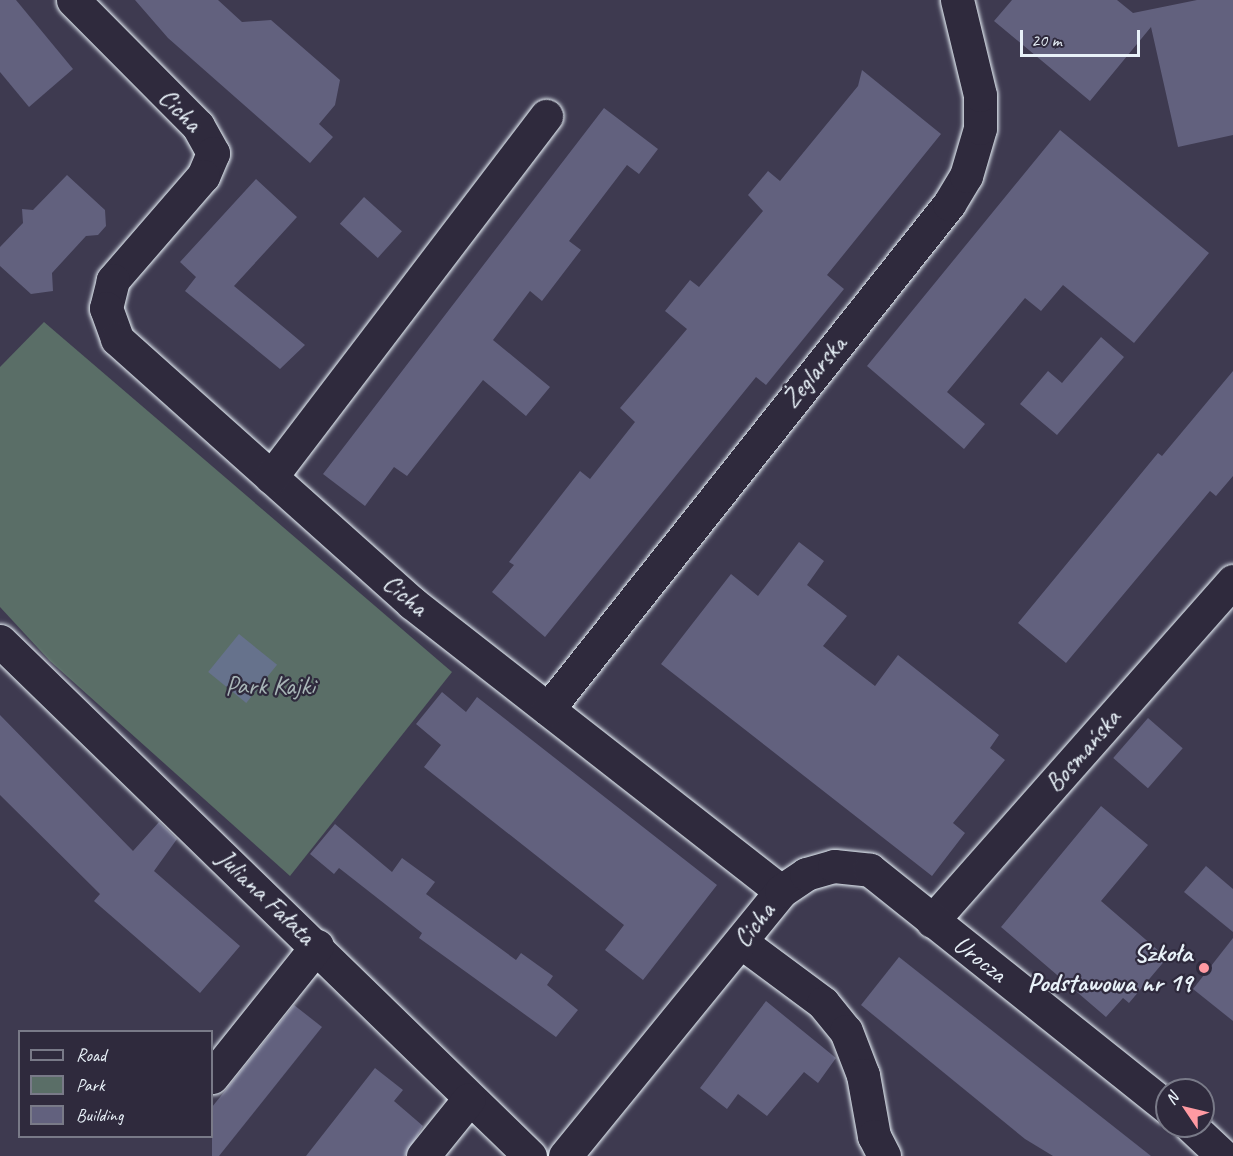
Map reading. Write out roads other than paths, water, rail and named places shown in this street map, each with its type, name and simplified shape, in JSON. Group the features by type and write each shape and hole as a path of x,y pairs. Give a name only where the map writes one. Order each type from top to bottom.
{"street":[{"name":"Cicha","path":"73,0 198,126 213,153 203,176 113,280 106,308 109,320 125,348 412,603 781,891 565,1156"},
{"name":"Żeglarska","path":"548,709 949,204 966,176 980,128 980,95 957,0"},
{"path":"271,477 546,116"},
{"name":"Bosmańska","path":"932,921 1233,581"},
{"name":"Juliana Fałata","path":"0,641 317,946 469,1099 530,1156"},
{"name":"Urocza","path":"781,891 822,868 859,867 870,870 1155,1098"},
{"path":"741,942 836,1016 856,1050 874,1136 884,1156"},
{"path":"213,1076 317,946"},
{"path":"423,1156 469,1099"},
{"path":"1204,1138 1223,1156"}],"water":[{"path":"239,634 277,665 246,703 208,672"}],"place":[{"name":"Szkoła Podstawowa nr 19","path":"1204,968"}],"park label":[{"name":"Park Kajki","path":"270,686"}]}
